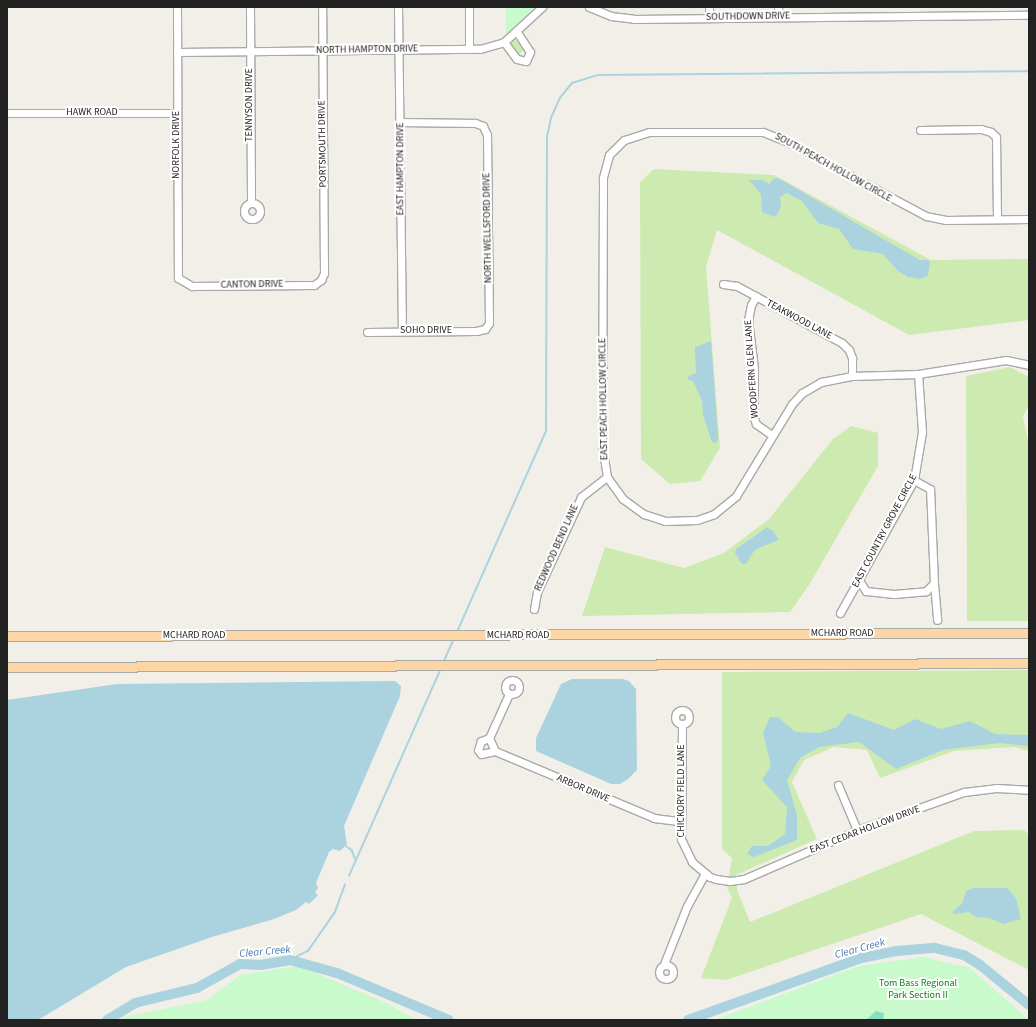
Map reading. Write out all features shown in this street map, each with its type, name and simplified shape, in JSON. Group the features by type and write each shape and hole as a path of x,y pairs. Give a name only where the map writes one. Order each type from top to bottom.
{"main road":[{"name":"MCHARD ROAD","path":"7,636 472,636 1029,633"},
{"path":"7,667 1029,663"}],"street":[{"name":"NORFOLK DRIVE","path":"177,7 178,278 183,282"},
{"name":"TENNYSON DRIVE","path":"250,7 251,203"},
{"name":"PORTSMOUTH DRIVE","path":"321,280 324,273 322,7"},
{"name":"EAST HAMPTON DRIVE","path":"398,7 401,122 402,331"},
{"path":"469,7 469,49"},
{"name":"NORTH HAMPTON DRIVE","path":"177,52 469,49 504,42 517,32 542,7"},
{"name":"SOUTHDOWN DRIVE","path":"590,7 602,13 623,18 848,15 1029,15"},
{"path":"709,7 709,18"},
{"path":"778,7 778,17"},
{"path":"848,7 848,15"},
{"path":"918,7 918,15"},
{"path":"504,42 518,59 526,61 530,52 517,32"},
{"name":"HAWK ROAD","path":"7,113 177,114"},
{"name":"NORTH WELLSFORD DRIVE","path":"401,122 475,123 483,126 487,135 489,323 485,329"},
{"path":"920,130 981,129 991,132 996,137 997,219"},
{"name":"SOUTH PEACH HOLLOW CIRCLE","path":"615,147 632,136 649,132 763,132 788,142 926,216 946,220 1029,219"},
{"name":"EAST PEACH HOLLOW CIRCLE","path":"615,147 605,164 603,178 602,445 607,477 623,499 644,514 666,522 697,520 714,514 736,496 792,404 802,393 822,382 852,376 918,374 1006,360 1029,365"},
{"name":"CANTON DRIVE","path":"183,282 192,286 314,285 321,280"},
{"name":"TEAKWOOD LANE","path":"723,284 737,286 842,343 849,350 852,358 852,376"},
{"name":"WOODFERN GLEN LANE","path":"756,296 751,305 748,320 754,368 754,418 756,424 772,435"},
{"name":"SOHO DRIVE","path":"368,332 476,331 485,329"},
{"name":"EAST COUNTRY GROVE CIRCLE","path":"840,613 914,480 922,432 918,374"},
{"name":"REDWOOD BEND LANE","path":"534,609 537,592 581,497 607,477"},
{"path":"914,480 930,489 937,620"},
{"path":"859,580 866,591 894,594 926,591 934,583"},
{"name":"ARBOR DRIVE","path":"509,694 491,745 654,818 680,821"},
{"name":"CHICKORY FIELD LANE","path":"682,724 680,821 683,848 692,862 705,874"},
{"path":"838,785 858,830"},
{"name":"EAST CEDAR HOLLOW DRIVE","path":"705,874 710,878 730,882 744,879 858,830 964,792 996,788 1029,790"},
{"path":"664,964 687,906 705,874"}],"green space":[{"path":"506,7 535,7 506,34"},
{"path":"517,40 522,42 524,47 522,52 517,54 512,52 510,47 512,42"},
{"path":"654,169 774,175 931,260 1029,259 1029,320 909,335 717,230 706,267 720,448 700,481 670,484 641,459 640,182"},
{"path":"1010,367 1029,377 1029,406 1023,416 1029,446 1029,621 967,621 966,376"},
{"path":"851,426 878,433 878,466 809,585 790,612 582,616 605,547 684,568 724,553 769,519 833,439"},
{"path":"1029,670 1029,751 1014,747 954,751 880,778 867,750 834,747 804,760 792,782 817,839 736,875 737,890 750,922 974,831 1024,830 1029,835 1029,970 921,914 726,980 701,978 732,898 727,888 732,858 722,849 722,672"},
{"name":"Tom Bass Regional Park Section II","path":"923,957 970,968 1029,1020 714,1020 859,966"},
{"path":"299,966 382,1001 417,1020 122,1020 125,1017 207,1000 240,975"},
{"path":"876,1011 884,1013 883,1020 866,1020"}],"water":[{"path":"778,178 920,260 928,260 930,262 928,276 920,279 908,277 898,271 883,254 853,249 839,229 818,223 802,201 787,193 780,197 781,206 777,215 774,217 762,212 761,194 749,180 762,180 769,184 773,179"},
{"path":"711,341 718,436 718,441 715,443 712,442 703,415 702,401 693,381 688,380 688,376 696,373 695,347"},
{"path":"767,527 773,531 779,540 754,551 746,564 742,564 735,553 736,549"},
{"path":"572,679 623,679 629,681 636,689 637,770 628,779 620,784 611,784 536,751 536,738 561,684"},
{"path":"395,681 401,686 400,696 344,826 347,844 340,851 333,849 329,852 316,883 318,888 315,892 318,895 309,904 306,902 296,910 274,919 212,937 126,967 38,1020 7,1020 7,700 117,684"},
{"path":"848,713 894,730 915,719 941,729 970,721 995,734 1029,735 1029,746 999,743 943,750 896,769 859,742 819,747 800,758 787,780 797,815 797,840 754,857 747,854 752,846 768,846 785,834 787,807 762,780 771,766 763,733 770,717 778,717 795,732 820,733 837,727"},
{"path":"973,888 1007,888 1016,898 1021,919 1003,924 989,918 976,917 969,912 953,914 953,911 962,904 966,891"}],"waterway":[{"path":"457,632 546,431 547,137 551,118 560,98 572,83 599,75 1029,71"},
{"path":"444,661 454,639"},
{"path":"349,876 441,668"},
{"path":"346,846 352,850 355,858"},
{"path":"290,960 308,951 335,912 345,885"},
{"name":"Clear Creek","path":"688,1020 861,958 897,951 935,948 964,955 980,965 1029,1005"},
{"name":"Clear Creek","path":"107,1020 135,1003 197,988 240,964 260,965 290,960 337,973 449,1020"}]}
